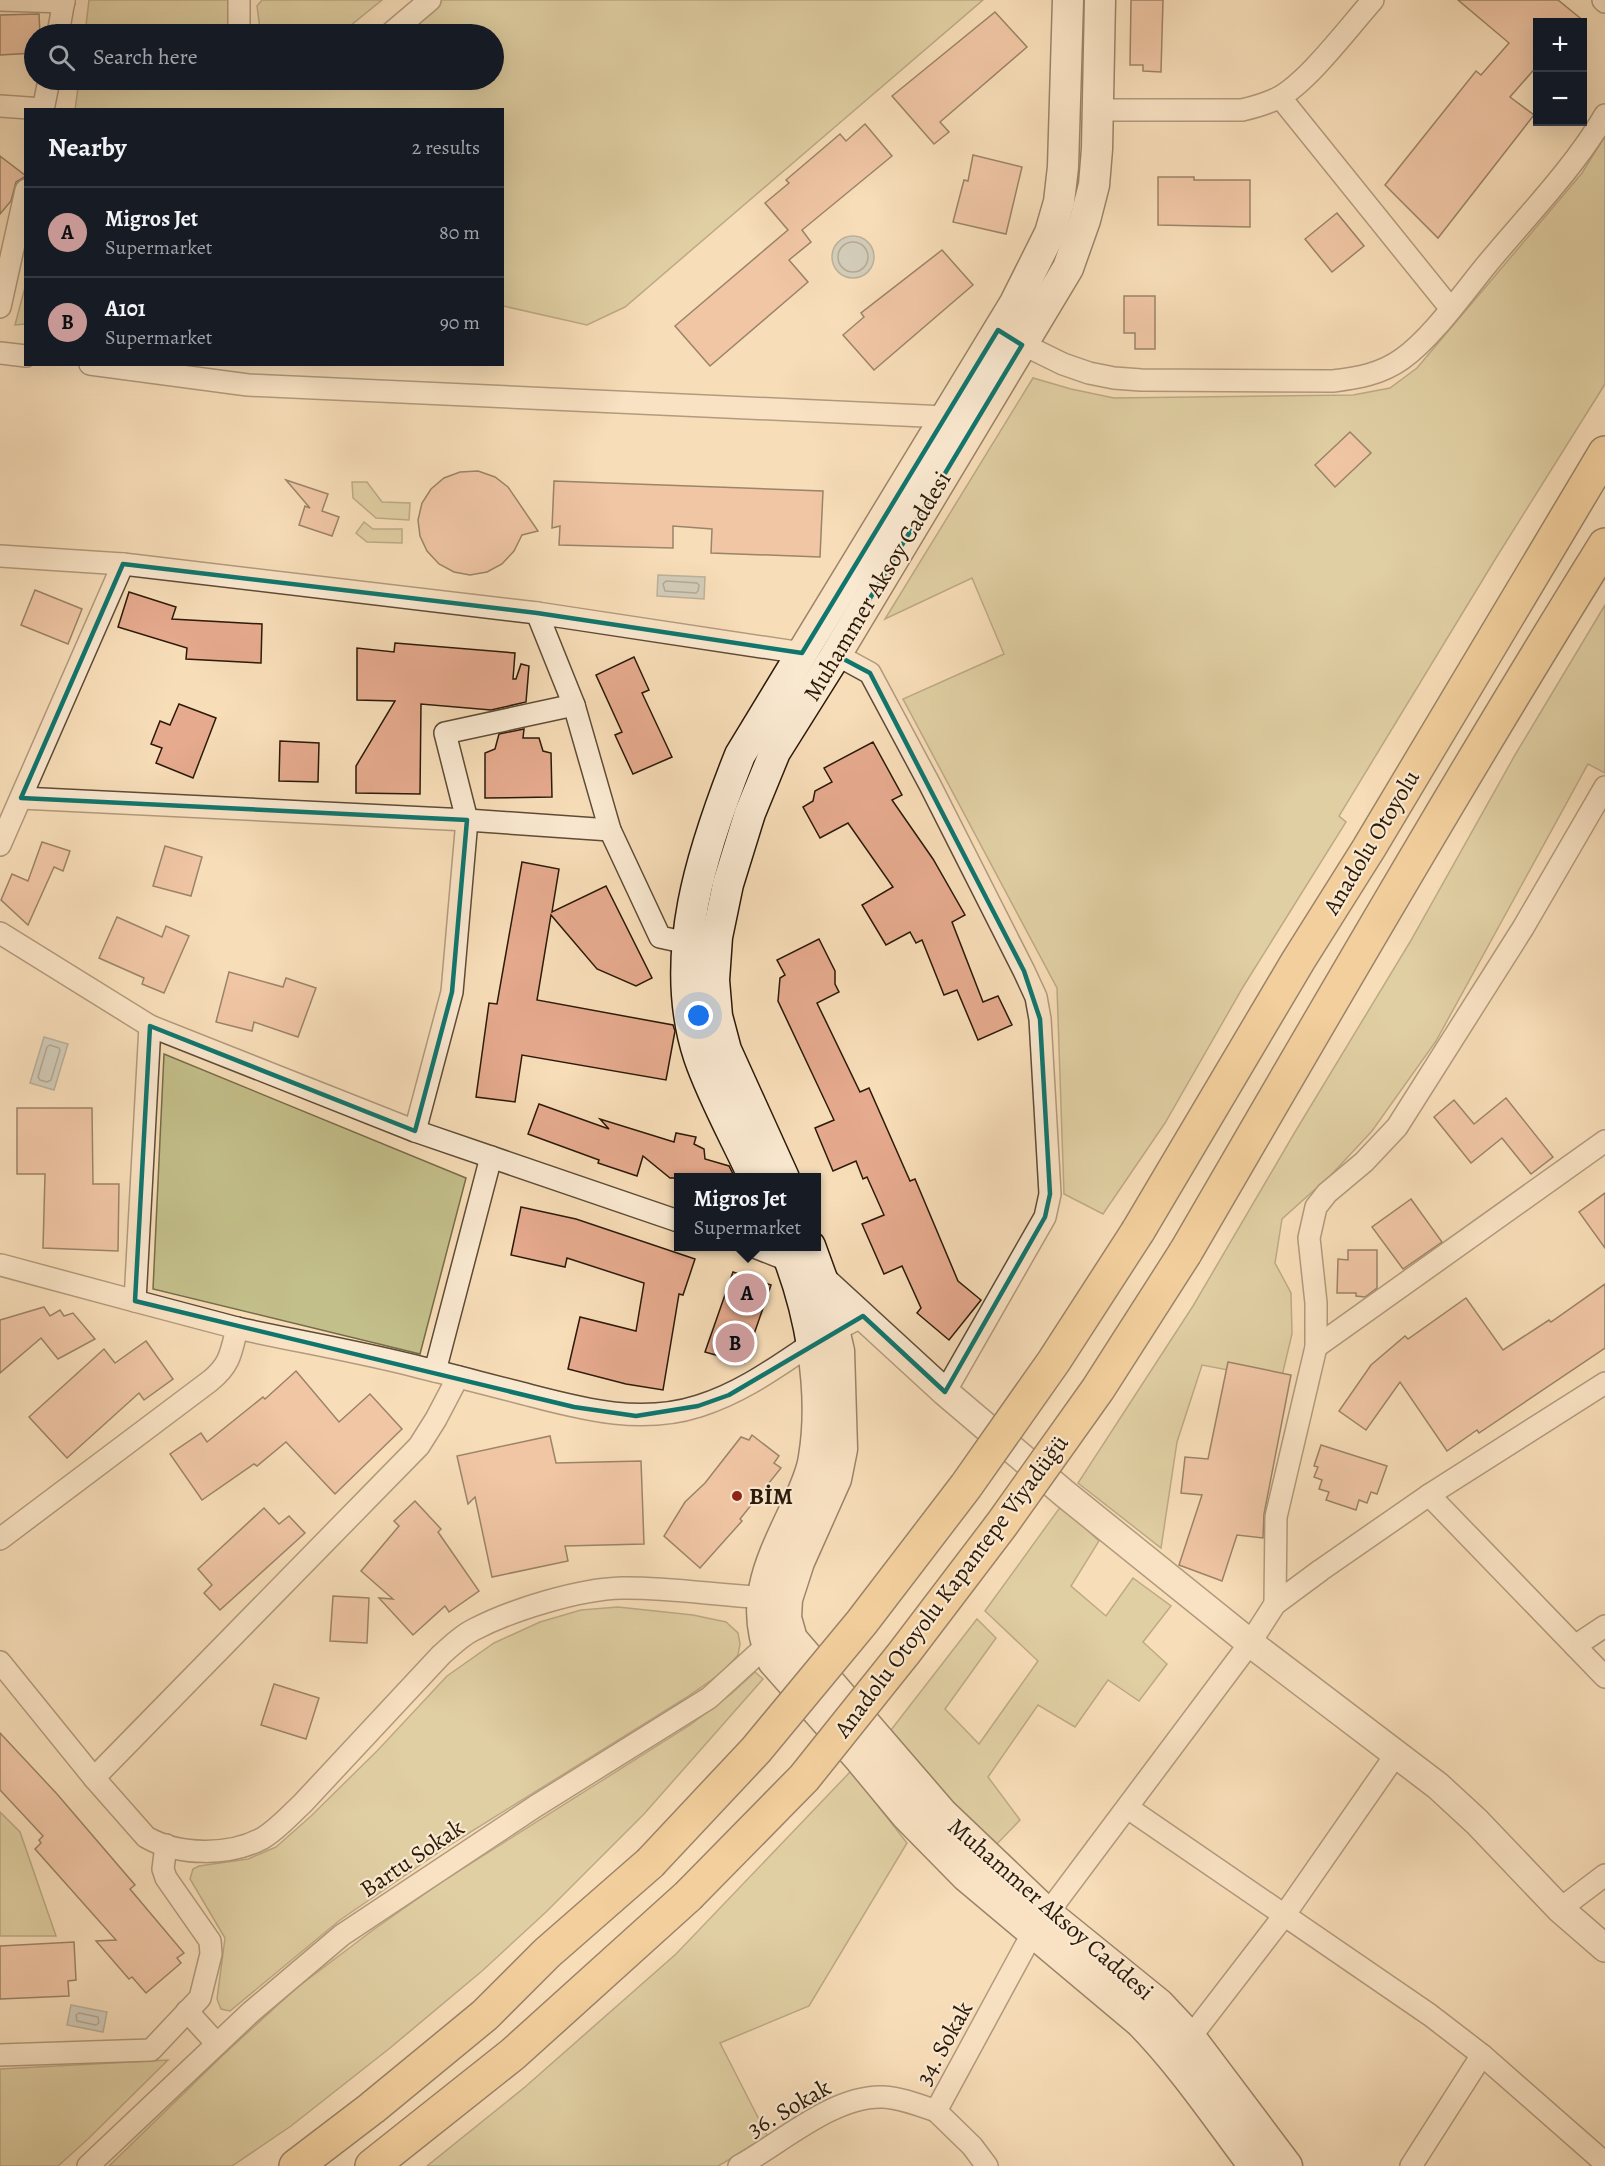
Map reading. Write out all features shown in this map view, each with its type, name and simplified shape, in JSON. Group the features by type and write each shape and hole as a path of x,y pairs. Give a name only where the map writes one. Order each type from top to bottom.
{"highway":[{"name":"Anadolu Otoyolu","path":"1138,1232 1298,961 1369,848 1605,453"},
{"name":"Anadolu Otoyolu","path":"1185,1253 1536,656 1605,545"},
{"name":"Anadolu Otoyolu Kapantepe Viyadüğü","path":"296,2166 372,2109 484,2014 548,1953 650,1863 756,1750 862,1622 973,1477 1054,1360 1138,1232"},
{"name":"Anadolu Otoyolu Kapantepe Viyadüğü","path":"372,2166 513,2054 688,1896 804,1778 904,1653 1002,1524 1098,1389 1185,1253"}],"main road":[{"name":"Muhammer Aksoy Caddesi","path":"752,1173 699,1056 688,1007 686,974 702,946 728,884 750,813 774,752 834,658 1010,338 1015,303 1050,233 1059,202 1063,167 1068,0"},
{"name":"Muhammer Aksoy Caddesi","path":"782,1173 726,1050 717,1016 714,980 702,946 695,896 702,866 740,754 946,417 1068,268 1081,234 1094,185 1100,0"},
{"path":"802,653 834,658"},
{"name":"Muhammer Aksoy Caddesi","path":"795,1251 822,1279 823,1337 814,1460 804,1489 768,1571 792,1639 1040,1924 1140,2022 1182,2048 1287,2166"},
{"name":"Muhammer Aksoy Caddesi","path":"795,1251 806,1314 823,1337"},
{"name":"Muhammer Aksoy Caddesi","path":"779,1607 761,1620 766,1645 773,1661 906,1815 966,1876 1040,1924"},
{"name":"Muhammer Aksoy Caddesi","path":"1182,2048 1254,2166"}],"street":[{"path":"0,0 64,1 59,24"},
{"path":"239,0 239,24"},
{"path":"402,24 430,0"},
{"path":"1098,110 1242,110 1263,105 1280,97 1300,81 1373,0"},
{"path":"43,108 47,90"},
{"path":"1280,97 1451,309"},
{"path":"0,106 29,108"},
{"path":"1010,338 1072,367 1114,378 1333,381 1358,378 1379,372 1400,361 1414,350 1451,309 1562,174 1605,116"},
{"path":"0,307 24,199"},
{"path":"0,353 24,356"},
{"path":"105,366 248,385 946,417"},
{"path":"0,556 123,564 537,614 802,653"},
{"path":"0,845 123,564"},
{"path":"537,614 574,705 610,830 660,937 702,946"},
{"path":"834,658 848,661 870,673 1024,971 1036,997 1040,1019 1050,1194 1045,1217 945,1392"},
{"path":"415,1131 452,992 467,820 445,733 574,705"},
{"path":"1275,1604 1278,1505 1316,1347 1316,1303 1310,1238 1316,1207 1327,1193 1364,1162 1397,1127 1523,928 1605,787"},
{"path":"21,798 467,820 610,830"},
{"path":"0,933 150,1026 415,1131 674,1220"},
{"path":"135,1300 150,1026"},
{"path":"1316,1347 1605,1141"},
{"path":"435,1371 491,1157"},
{"path":"0,1265 237,1328 435,1371 608,1414 636,1416 667,1413 698,1406 729,1395 764,1376 823,1337 862,1316"},
{"path":"822,1279 945,1392 1065,1494 1250,1643 1438,1786 1477,1822 1560,1909 1605,1948"},
{"path":"0,1539 222,1371 230,1359 237,1328"},
{"path":"94,1778 419,1446 458,1377"},
{"path":"1275,1604 1429,1495 1605,1383"},
{"path":"1429,1495 1605,1677"},
{"path":"0,1662 94,1778 146,1837 166,1845 195,1850 234,1849 249,1845 266,1836 302,1804 441,1655 459,1639 488,1622 534,1606 605,1589 645,1589 779,1607"},
{"name":"34. Sokak","path":"987,2166 972,2146 936,2111 1040,1924 1250,1643 1275,1604"},
{"path":"1575,1646 1605,1626"},
{"name":"Bartu Sokak","path":"88,2166 250,2012 342,1935 536,1806 709,1698 766,1645"},
{"path":"1182,2048 1283,1917 1397,1753"},
{"path":"1128,1808 1283,1917 1381,1981 1482,2055 1605,2163"},
{"path":"0,2055 151,2050 200,1998 211,1954 210,1941 166,1878 163,1869 166,1845"},
{"path":"1560,1909 1605,1875"},
{"path":"187,2011 217,2044"},
{"path":"1411,2166 1482,2055"},
{"name":"36. Sokak","path":"739,2166 832,2108 861,2099 883,2097 915,2103 936,2111"}],"highlighted area":[{"path":"998,330 1022,345 836,655 870,673 1024,971 1040,1019 1050,1194 1045,1217 945,1392 863,1316 729,1395 698,1406 636,1416 574,1407 135,1301 150,1026 415,1131 452,992 467,820 21,798 123,564 537,613 802,653"}],"shaded area":[{"path":"89,0 239,0 239,24 86,24"},
{"path":"262,0 382,0 352,24 259,24 257,6"},
{"path":"430,0 983,0 625,307 587,325 504,306 504,108 75,108 78,90 504,90 504,24 402,24"},
{"path":"1605,136 1605,384 1339,816 1346,822 1243,987 1165,1123 1103,1214 1064,1194 1057,988 903,699 1004,654 972,578 885,619 1033,378 1114,398 1353,395 1390,388 1417,368 1582,173"},
{"path":"24,291 24,324 15,325"},
{"path":"352,482 367,482 382,502 410,503 409,520 376,518 353,498"},
{"path":"364,522 373,529 402,529 402,543 367,542 356,533"},
{"path":"1605,605 1605,773 1588,764 1436,1041 1372,1131 1331,1175 1282,1219 1275,1263 1291,1293 1292,1334 1281,1380 1202,1365 1177,1442 1161,1548 1078,1483 1193,1306 1410,942 1515,755"},
{"path":"164,1054 466,1178 420,1354 153,1289"},
{"path":"1061,1506 1099,1541 1071,1586 1106,1616 1133,1578 1171,1606 1143,1642 1167,1664 1139,1701 1108,1680 1075,1727 1038,1705 988,1777 1020,1820 993,1848 891,1730 977,1619 996,1638 945,1709 979,1744 1038,1661 985,1611"},
{"path":"618,1607 693,1615 726,1622 738,1633 740,1644 738,1655 723,1672 684,1699 445,1848 340,1920 230,2011 221,2009 217,1999 225,1938 190,1879 193,1869 199,1866 248,1859 276,1847 378,1750 447,1676 494,1643 540,1622 581,1610"},
{"path":"755,1672 763,1679 644,1814 546,1912 482,1971 390,2048 291,2126 232,2166 109,2166 295,1989 446,1879 690,1725 731,1694"},
{"path":"851,1771 907,1843 809,2006 720,2043 768,2137 718,2166 427,2166 525,2087 676,1954"},
{"path":"0,1812 20,1832 56,1936 0,1936"},
{"path":"168,2060 58,2166 0,2166 0,2069"}],"water":[{"path":"853,236 861,237 868,242 873,249 873,265 868,272 861,277 853,278 845,277 838,272 833,265 832,257 833,249 838,242 845,237"},
{"path":"658,575 705,577 704,599 657,596"},
{"path":"44,1037 68,1044 54,1090 30,1083"},
{"path":"71,2005 107,2012 103,2032 67,2025"}],"building":[{"path":"1131,0 1163,0 1161,72 1143,71 1143,65 1130,65"},
{"path":"1458,0 1558,0 1580,18 1533,18 1533,71 1510,97 1533,116 1438,238 1385,185 1476,71 1481,75 1509,43"},
{"path":"995,12 1027,47 940,122 949,132 934,144 892,96"},
{"path":"39,14 40,24 24,24 24,54 0,55 0,15"},
{"path":"865,124 892,156 802,230 811,242 789,260 808,282 710,366 675,326 788,230 765,203 789,183 786,180 840,134 846,141"},
{"path":"973,155 1022,167 1006,234 953,222 964,180 968,181"},
{"path":"0,156 24,174 24,177 16,182 11,201 0,214"},
{"path":"1158,177 1194,177 1194,180 1250,180 1250,227 1158,225"},
{"path":"1337,213 1364,246 1332,272 1305,239"},
{"path":"942,250 973,285 874,370 843,335 864,317 861,313"},
{"path":"1124,296 1155,296 1155,349 1135,349 1135,333 1124,333"},
{"path":"1350,432 1371,453 1335,487 1315,465"},
{"path":"478,471 495,477 508,487 538,531 522,535 514,551 502,564 487,572 470,575 454,572 439,564 427,551 420,536 418,520 422,503 431,489 444,478 460,472"},
{"path":"286,480 328,494 322,511 339,517 332,536 299,525 305,506 310,508"},
{"path":"554,481 823,491 820,557 711,553 712,529 673,526 673,548 559,545 560,526 552,528"},
{"path":"35,590 82,609 68,644 21,625"},
{"path":"129,592 176,607 172,619 262,624 261,663 186,659 187,648 118,627"},
{"path":"395,643 515,653 513,679 516,679 521,664 529,666 526,702 491,710 421,704 420,794 356,793 356,766 395,701 357,700 357,648 394,652"},
{"path":"634,657 649,690 642,693 672,757 633,774 615,735 622,732 596,675"},
{"path":"179,704 216,718 193,778 156,763 162,748 151,744 160,721 170,725"},
{"path":"524,729 523,738 539,738 543,751 551,753 552,797 485,798 485,753 495,749 499,734"},
{"path":"280,741 319,743 318,782 279,781"},
{"path":"873,742 902,795 892,800 933,859 965,915 952,922 983,1002 998,996 1012,1025 978,1040 957,990 944,995 922,940 916,943 910,932 886,945 862,905 893,887 848,823 820,838 803,807 813,801 815,791 832,782 824,768"},
{"path":"42,842 70,851 63,871 54,867 28,925 1,900 12,874 28,881"},
{"path":"165,846 202,857 191,896 153,886"},
{"path":"522,862 559,869 552,912 606,886 652,978 636,986 597,969 551,915 537,1000 673,1025 675,1031 666,1080 522,1055 515,1102 476,1097 489,1003 497,1004"},
{"path":"117,917 162,937 166,926 189,936 164,993 142,984 144,978 99,958"},
{"path":"819,939 835,971 835,984 839,992 817,1003 860,1092 869,1088 910,1181 915,1179 958,1281 981,1300 949,1340 917,1313 921,1308 902,1266 884,1274 862,1224 884,1215 867,1177 863,1179 856,1161 833,1171 815,1128 834,1120 778,1001 780,978 785,975 777,960"},
{"path":"229,972 283,987 286,978 316,988 298,1037 254,1022 252,1031 216,1022"},
{"path":"1506,1098 1553,1157 1531,1174 1502,1138 1471,1163 1434,1117 1454,1100 1474,1124"},
{"path":"539,1104 609,1129 600,1119 674,1142 676,1133 696,1137 694,1144 704,1149 705,1159 729,1166 732,1173 674,1173 674,1178 670,1178 643,1156 637,1176 598,1163 599,1160 528,1134"},
{"path":"17,1108 92,1108 93,1184 119,1184 118,1251 43,1248 45,1174 17,1174"},
{"path":"1605,1193 1605,1248 1579,1212"},
{"path":"1411,1199 1442,1242 1403,1269 1372,1227"},
{"path":"521,1207 576,1219 695,1259 683,1295 679,1294 663,1390 626,1384 568,1369 580,1317 636,1331 644,1283 567,1258 565,1267 511,1255"},
{"path":"1348,1250 1377,1250 1377,1288 1365,1297 1356,1296 1356,1293 1337,1293 1338,1259 1348,1260"},
{"path":"733,1272 771,1285 744,1363 705,1352"},
{"path":"1605,1284 1605,1348 1479,1433 1477,1430 1447,1451 1400,1382 1366,1430 1339,1411 1371,1365 1405,1336 1408,1339 1466,1298 1503,1350 1549,1320 1551,1322"},
{"path":"44,1307 50,1316 60,1310 64,1316 73,1313 95,1339 58,1359 41,1338 0,1373 0,1320"},
{"path":"146,1341 173,1379 144,1400 139,1393 67,1458 29,1417 104,1349 115,1363"},
{"path":"1228,1362 1291,1375 1264,1514 1263,1538 1237,1535 1222,1581 1179,1565 1202,1495 1181,1493 1185,1457 1208,1459"},
{"path":"296,1371 339,1422 370,1394 402,1429 335,1494 286,1442 257,1466 254,1464 202,1500 170,1454 201,1433 207,1442 263,1397 265,1399"},
{"path":"752,1435 779,1456 774,1463 781,1468 740,1519 742,1521 700,1568 664,1536 685,1502 705,1483 741,1437 749,1440"},
{"path":"550,1436 556,1463 641,1461 644,1544 565,1546 568,1561 492,1577 475,1497 468,1504 457,1456"},
{"path":"1321,1445 1387,1466 1377,1494 1371,1492 1367,1503 1359,1500 1356,1510 1326,1500 1329,1492 1319,1489 1322,1480 1314,1477 1318,1467 1314,1466"},
{"path":"415,1501 441,1529 438,1532 479,1591 449,1612 445,1606 413,1635 379,1598 393,1599 361,1571 399,1526 394,1521"},
{"path":"264,1508 279,1524 289,1516 305,1533 220,1610 204,1593 212,1585 198,1569"},
{"path":"333,1596 369,1598 367,1643 330,1641"},
{"path":"274,1684 319,1698 306,1739 261,1725"},
{"path":"0,1733 57,1794 135,1885 130,1889 184,1953 177,1958 181,1963 146,1993 132,1977 129,1979 96,1941 116,1940 35,1849 41,1843 39,1840 43,1836 0,1790"},
{"path":"74,1942 76,1980 68,1981 69,1996 0,1999 0,1946"}],"place":[{"name":"Migros Jet","path":"747,1293"},
{"name":"A101","path":"735,1343"},
{"name":"BİM","path":"737,1496"}]}
